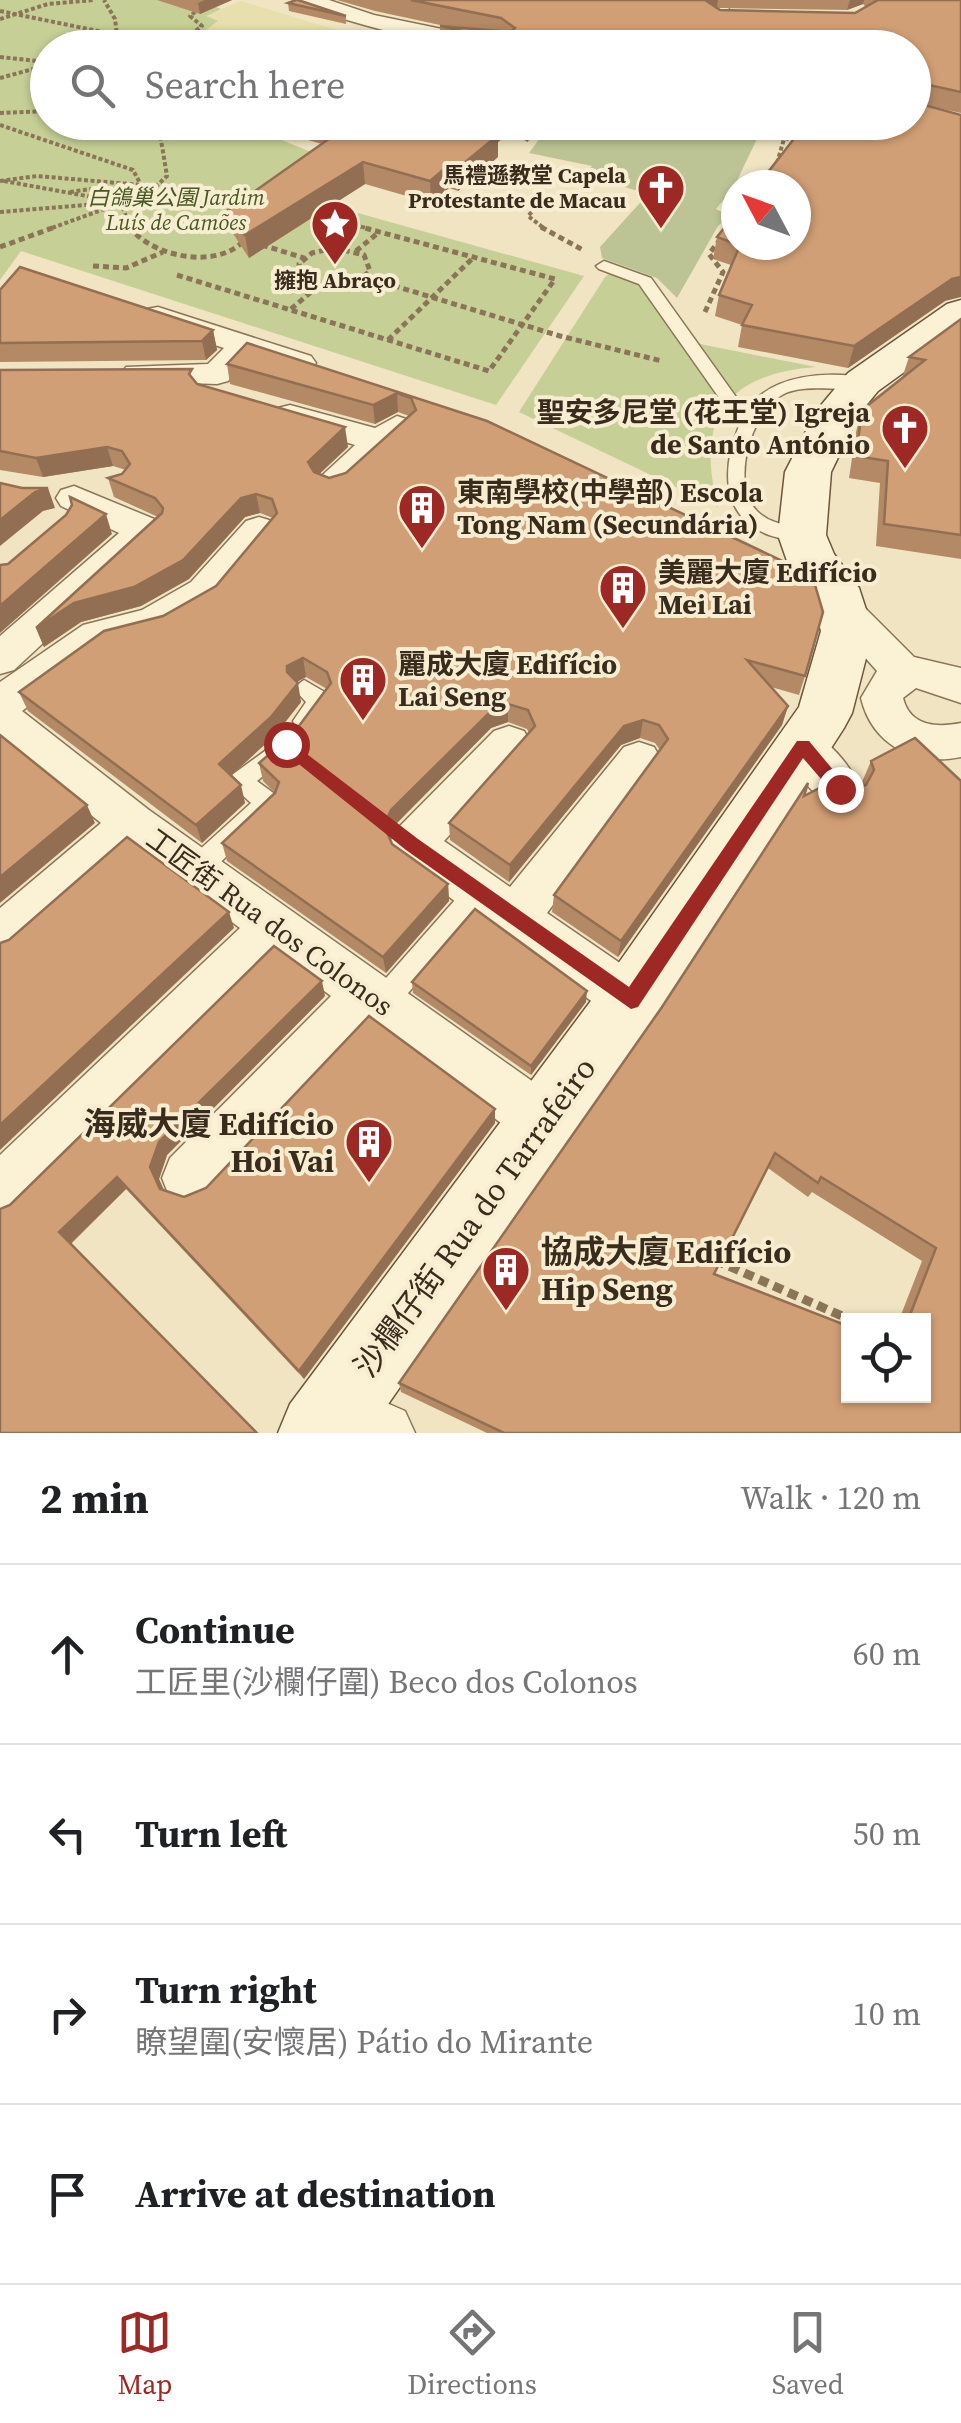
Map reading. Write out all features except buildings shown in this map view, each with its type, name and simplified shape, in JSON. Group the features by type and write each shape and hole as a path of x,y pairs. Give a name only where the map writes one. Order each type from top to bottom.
{"street":[{"path":"308,0 416,30"},
{"path":"135,308 334,374"},
{"path":"905,674 838,599 812,561 802,535 808,472 839,410 863,382 961,312"},
{"path":"907,351 961,342"},
{"path":"110,374 221,389 244,345"},
{"path":"333,482 424,404"},
{"path":"264,408 381,441"},
{"path":"0,660 146,530 64,495 114,482"},
{"path":"0,704 97,635 152,622 205,592 260,530"},
{"path":"727,537 838,599"},
{"name":"沙欄仔街 Rua do Tarrafeiro","path":"345,1426 544,1122 631,1000 822,768 825,712 848,631 838,599"},
{"path":"953,751 902,732 883,707 884,690 905,674 939,676 961,687"},
{"name":"工匠街 Rua dos Colonos","path":"0,718 133,823 544,1122"},
{"path":"509,742 412,844 631,1000"},
{"path":"497,905 639,760"},
{"path":"0,938 133,823"},
{"path":"0,1194 276,926"},
{"path":"190,1178 375,999"}],"lane":[{"path":"604,266 645,280 748,426"},
{"path":"802,535 757,522 737,498 738,456 748,426 762,400 788,386 863,382"},
{"path":"196,869 268,802 240,782 286,744 320,700 304,688"},
{"path":"375,999 497,905"}],"path":[{"path":"0,20 48,4 94,0"},
{"path":"104,0 117,30"},
{"path":"0,10 98,30"},
{"path":"195,12 190,16 202,26 197,30"},
{"path":"0,57 30,61"},
{"path":"0,78 30,69"},
{"path":"0,114 30,110"},
{"path":"0,125 30,135"},
{"path":"45,140 124,166 139,176 141,185"},
{"path":"143,199 167,176 161,140"},
{"path":"776,169 784,140"},
{"path":"794,140 802,142"},
{"path":"1,181 51,176 105,188"},
{"path":"1,181 121,202"},
{"path":"64,193 141,185"},
{"path":"0,247 121,202 141,185"},
{"path":"0,212 182,196 236,206 252,220 254,229 248,240 235,249 203,257 165,251 132,235 120,219 121,202"},
{"path":"544,198 528,216 530,221 573,243 604,266"},
{"path":"177,274 489,371 555,279 317,215"},
{"path":"379,232 356,251 323,250 304,258 299,264 301,277 318,286 338,287 365,277 560,336"},
{"path":"721,239 709,254 723,272 732,274"},
{"path":"248,240 304,258"},
{"path":"93,266 126,268 165,251"},
{"path":"356,251 371,266 365,277"},
{"path":"387,341 475,256"},
{"path":"691,346 723,272"},
{"path":"290,310 318,286"},
{"path":"708,1256 841,1316"}],"shaded area":[{"path":"241,1 337,30 207,30 217,22 205,16"}],"green space":[{"name":"白鴿巢公園 Jardim Luís de Camões","path":"0,0 199,0 221,9 206,16 218,21 206,30 30,30 30,140 282,140 311,152 261,186 584,276 496,405 21,251 0,280"},
{"path":"539,140 756,140 742,170 721,170 721,203 716,209 721,212 721,224 677,298 657,278 602,258 600,247 648,194 585,175 592,166 529,153"},
{"path":"619,266 653,280 700,344 816,367 759,379 739,391 724,407 711,449 718,507 519,412 605,277"}],"place":[{"name":"馬禮遜教堂 Capela Protestante de Macau","path":"661,230"},
{"name":"擁抱 Abraço","path":"335,266"},
{"name":"聖安多尼堂 (花王堂) Igreja de Santo António","path":"905,470"},
{"name":"東南學校(中學部) Escola Tong Nam (Secundária)","path":"422,550"},
{"name":"美麗大廈 Edifício Mei Lai","path":"623,630"},
{"name":"麗成大廈 Edifício Lai Seng","path":"363,722"},
{"name":"海威大廈 Edifício Hoi Vai","path":"369,1184"},
{"name":"協成大廈 Edifício Hip Seng","path":"506,1312"}],"route":[{"path":"286,744 412,844 631,1000 803,746 840,789"}]}
